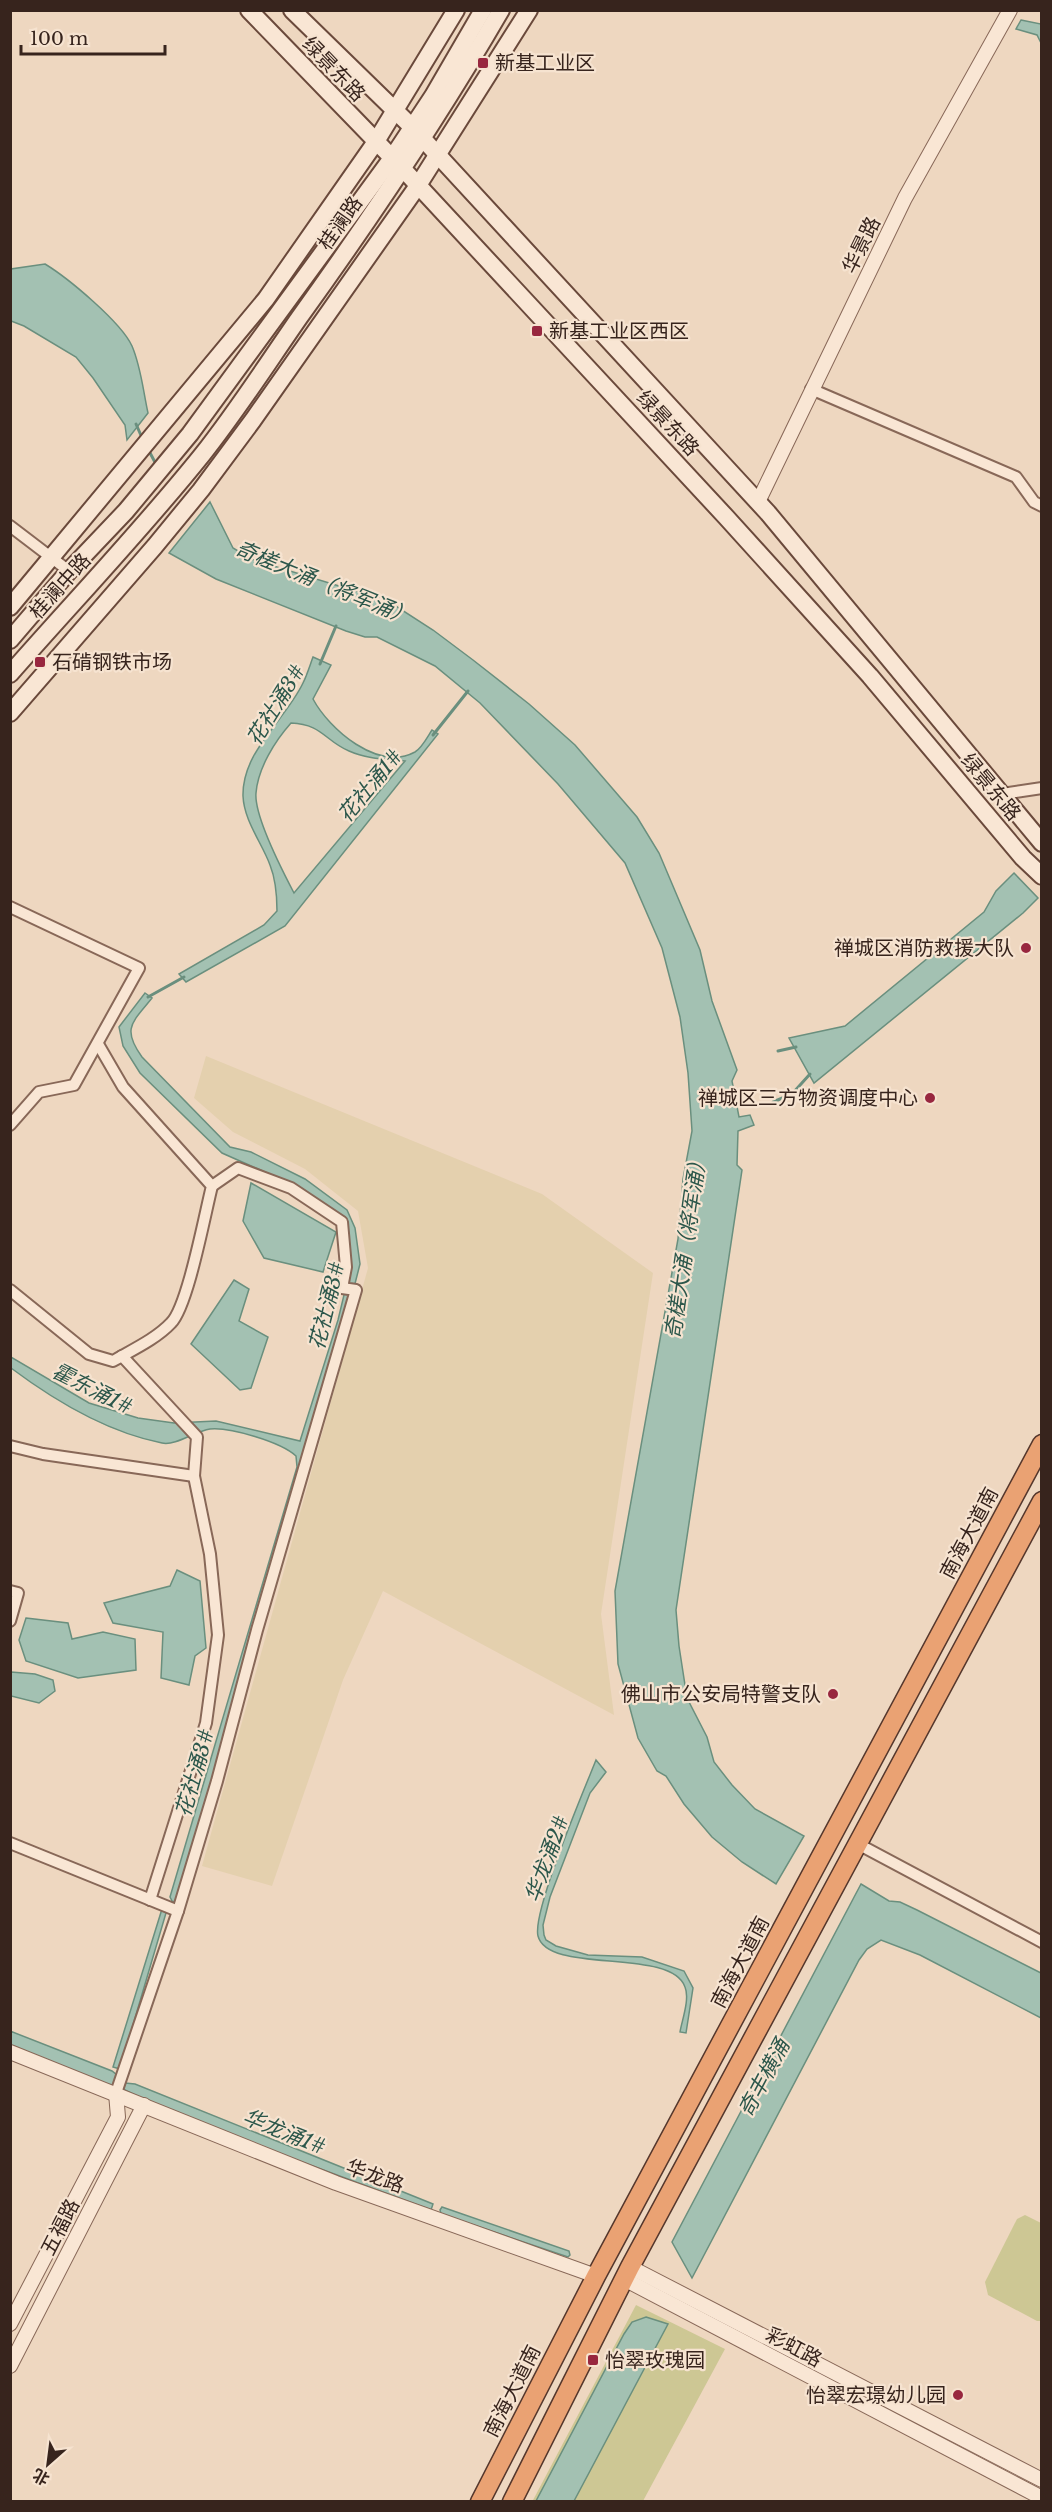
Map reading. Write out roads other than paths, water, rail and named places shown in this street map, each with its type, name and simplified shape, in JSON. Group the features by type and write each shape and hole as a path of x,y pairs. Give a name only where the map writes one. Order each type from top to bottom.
{"highway":[{"name":"南海大道南","path":"480,2502 596,2276 836,1832 1041,1444"},
{"path":"512,2502 627,2273 1041,1501"}],"main road":[{"name":"绿景东路","path":"249,10 397,164 726,517 870,676 1023,858 1041,876"},
{"name":"绿景东路","path":"292,10 417,132 758,502 1041,843"},
{"path":"10,607 53,559 266,299 375,143 456,10"},
{"name":"桂澜路","path":"142,528 203,453 397,164 417,132 433,96 483,10"},
{"name":"桂澜路","path":"417,132 454,91 501,10"},
{"path":"10,713 201,490 330,314 417,187 529,10"},
{"name":"桂澜路","path":"126,511 190,434 397,164"},
{"name":"桂澜中路","path":"10,640 69,571 126,511"},
{"name":"桂澜中路","path":"10,674 87,586 142,528"},
{"path":"10,634 28,619"}],"street":[{"name":"华景路","path":"758,502 905,198 1010,10"},
{"path":"811,389 1016,477 1034,502 1041,506"},
{"path":"10,526 69,571"},
{"path":"1002,794 1041,788"},
{"path":"10,908 139,968 74,1086 39,1092 10,1125"},
{"path":"98,1044 123,1086 212,1186"},
{"path":"10,1290 89,1354 113,1361 173,1322 186,1293 212,1186 238,1168 291,1188 342,1222 346,1267 342,1288 350,1289 336,1363 257,1630 217,1781 171,1908 116,2093"},
{"path":"122,1356 197,1437 194,1476 210,1554 218,1635 206,1723 150,1900"},
{"path":"10,1446 43,1454 194,1476"},
{"path":"10,1591 18,1593 10,1621"},
{"path":"10,1843 171,1908"},
{"path":"858,1844 1041,1942"},
{"name":"华龙路","path":"10,2052 336,2183 596,2276"},
{"name":"五福路","path":"10,2324 118,2117 116,2093"},
{"name":"五福路","path":"10,2366 144,2105"},
{"name":"彩虹路","path":"627,2273 1041,2498"},
{"name":"彩虹路","path":"684,2304 1041,2480"}],"water":[{"path":"1021,20 1041,24 1041,43 1037,35 1016,29"},
{"path":"45,264 67,279 106,313 132,346 140,370 148,413 127,440 125,425 76,357 24,326 11,321 11,269"},
{"path":"210,502 233,548 251,559 388,601 433,630 473,660 529,704 575,745 637,817 659,853 700,950 712,1001 737,1070 732,1081 739,1117 750,1115 754,1125 738,1131 737,1165 742,1170 676,1610 687,1698 707,1737 714,1762 755,1809 804,1836 776,1884 742,1862 712,1837 684,1804 666,1776 657,1771 638,1738 618,1664 615,1591 678,1239 683,1179 692,1131 688,1073 680,1017 662,948 625,863 558,784 480,703 435,666 377,637 365,637 346,631 216,579 169,553"},
{"path":"313,657 331,665 313,699 330,723 356,744 371,752 401,757 418,750 432,730 438,734 285,926 186,982 179,974 264,925 277,911 276,888 272,871 244,805 245,780 249,765 257,750 295,697","holes":["291,723 310,726 341,747 356,754 405,761 294,893 264,829 256,793 260,774 273,746"]},
{"path":"1014,873 1038,898 1023,913 814,1083 789,1038 845,1026 984,912 996,891"},
{"path":"145,993 152,998 135,1020 131,1032 132,1039 142,1057 230,1147 251,1152 305,1179 347,1210 355,1228 360,1264 333,1370 176,1903 170,1897 297,1467 296,1456 255,1436 230,1430 210,1429 167,1443 141,1438 82,1414 45,1392 11,1368 11,1357 89,1403 138,1418 174,1423 216,1421 300,1441 338,1320 350,1270 346,1232 329,1208 301,1188 222,1153 140,1073 123,1046 119,1027"},
{"path":"251,1183 336,1232 323,1272 264,1258 243,1221"},
{"path":"234,1280 249,1289 239,1321 268,1337 251,1388 240,1390 191,1344"},
{"path":"177,1570 200,1581 206,1648 195,1656 189,1685 161,1678 163,1632 113,1623 104,1603 170,1586"},
{"path":"26,1618 68,1623 72,1639 103,1632 135,1639 136,1670 78,1678 26,1661 19,1640"},
{"path":"11,1672 35,1674 53,1680 55,1691 39,1703 11,1696"},
{"path":"596,1760 606,1772 590,1793 550,1897 543,1925 544,1935 546,1940 556,1946 588,1955 642,1957 684,1971 693,1988 686,2033 680,2032 686,1992 685,1987 675,1975 658,1968 563,1955 547,1948 538,1936 538,1923 551,1878"},
{"name":"奇丰横涌","path":"861,1884 889,1901 900,1902 917,1910 1041,1973 1041,2018 920,1955 881,1940 867,1949 859,1960 692,2278 672,2242"},
{"path":"162,1909 166,1913 120,2069 113,2067"},
{"path":"10,2031 112,2071 117,2075 114,2085 105,2084 11,2045"},
{"path":"125,2083 135,2084 433,2204 431,2210 275,2152 143,2099 123,2089"},
{"path":"442,2207 569,2251 570,2255 568,2257 441,2214"},
{"path":"646,2317 668,2324 574,2501 536,2501 624,2334 632,2322"}],"waterway":[{"name":"奇槎大涌（将军涌）","path":"136,424 143,440"},
{"name":"奇槎大涌（将军涌）","path":"149,451 157,466"},
{"name":"花社涌3#","path":"320,664 336,626"},
{"name":"花社涌1#","path":"433,735 468,691"},
{"name":"花社涌3#","path":"148,997 184,977"},
{"path":"778,1051 796,1047"},
{"path":"773,1102 792,1094 810,1074"}],"place":[{"name":"新基工业区","path":"483,63"},
{"name":"新基工业区西区","path":"537,331"},
{"name":"石𬒔钢铁市场","path":"40,662"},
{"name":"禅城区消防救援大队","path":"1026,948"},
{"name":"禅城区三方物资调度中心","path":"930,1098"},
{"name":"佛山市公安局特警支队","path":"833,1694"},
{"name":"怡翠玫瑰园","path":"593,2360"},
{"name":"怡翠宏璟幼儿园","path":"958,2395"}],"water label":[{"name":"霍东涌1#","path":"92,1389"},
{"name":"华龙涌2#","path":"547,1859"},
{"name":"华龙涌1#","path":"284,2132"}]}
